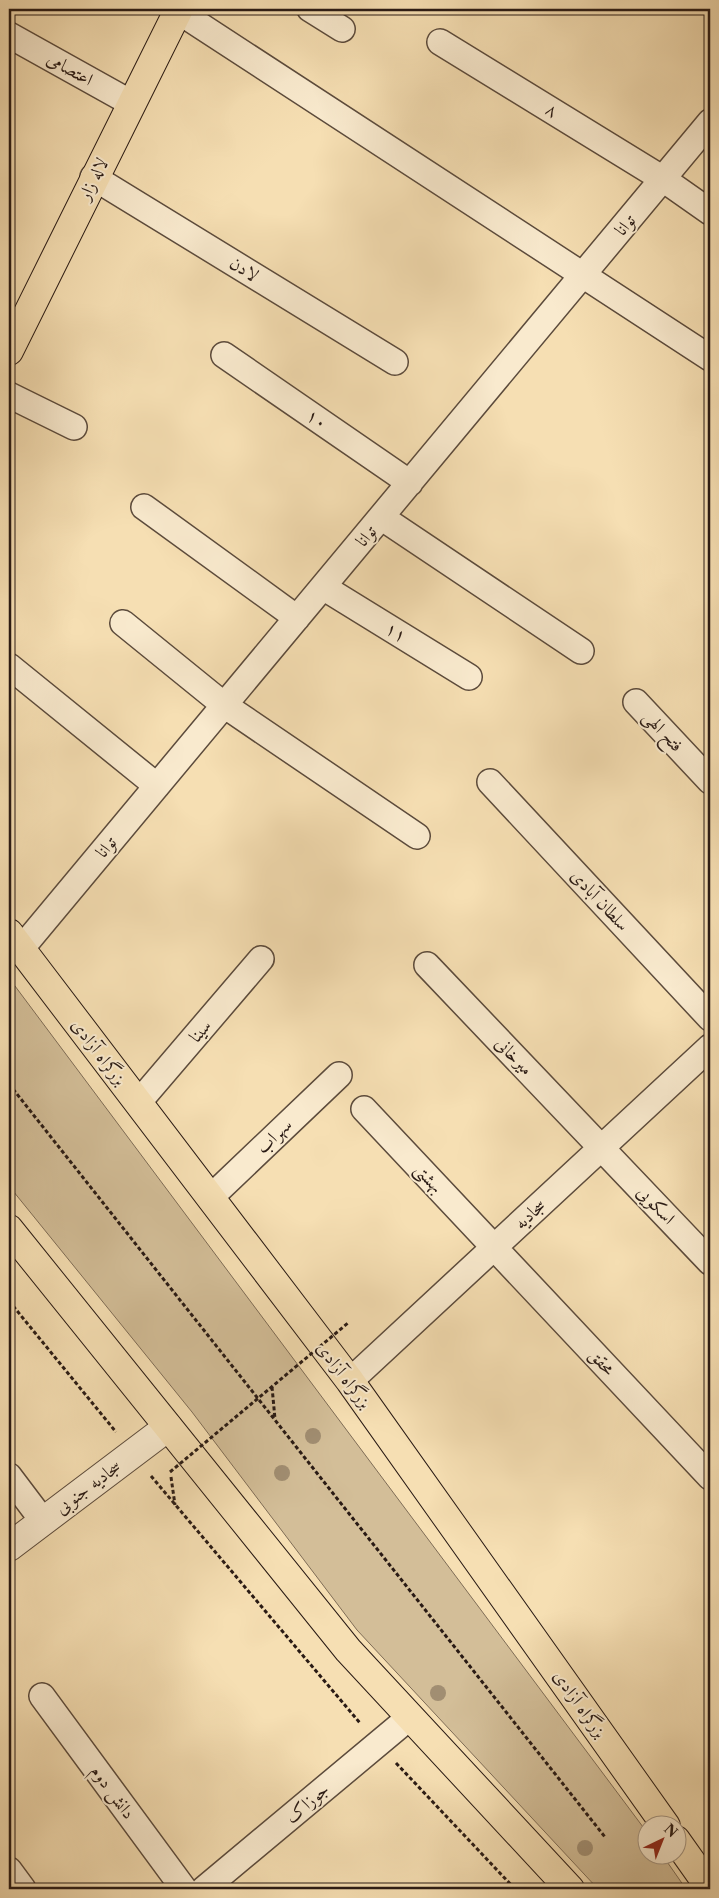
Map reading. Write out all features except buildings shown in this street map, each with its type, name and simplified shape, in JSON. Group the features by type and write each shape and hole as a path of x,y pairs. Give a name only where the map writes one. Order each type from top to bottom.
{"main road":[{"name":"لاله زار","path":"9,351 93,177 178,10"},
{"name":"بزرگراه آزادی","path":"15,941 350,1381 659,1816"},
{"path":"9,1229 348,1650 570,1889"},
{"path":"686,1854 707,1882"}],"street":[{"path":"310,9 342,28"},
{"path":"178,10 710,358"},
{"name":"اعتصامی","path":"9,35 131,103"},
{"name":"۸","path":"440,42 663,179 710,212"},
{"name":"توانا","path":"15,941 157,786 710,122"},
{"name":"لادن","path":"93,177 395,362"},
{"name":"۱۰","path":"224,355 410,483"},
{"path":"9,395 74,427"},
{"path":"144,507 297,618"},
{"path":"381,517 582,651"},
{"name":"۱۱","path":"323,587 470,677"},
{"path":"123,623 224,706 417,836"},
{"path":"9,666 157,786"},
{"name":"فتح الهی","path":"636,702 710,781"},
{"name":"سلطان آبادی","path":"490,782 710,1018"},
{"name":"سینا","path":"138,1103 261,958"},
{"name":"میرخانی","path":"427,965 601,1148"},
{"name":"سجادیه","path":"350,1381 710,1047"},
{"name":"سهراب","path":"210,1198 339,1075"},
{"name":"بهشتی","path":"364,1109 494,1247"},
{"name":"اسکویی","path":"601,1148 710,1262"},
{"name":"محقق","path":"494,1247 710,1477"},
{"name":"سجادیه جنوبی","path":"9,1547 168,1427"},
{"path":"9,1476 44,1521"},
{"name":"دانش دوم","path":"42,1696 184,1889"},
{"name":"جوزاک","path":"204,1889 410,1717"},
{"path":"9,1870 24,1889"}],"path":[{"path":"9,1084 605,1837"},
{"path":"9,1301 175,1506 378,1744 515,1889"},
{"path":"175,1506 170,1472 348,1323"},
{"path":"272,1387 275,1420"}],"shaded area":[{"path":"9,978 636,1818 636,1866 670,1866 686,1889 598,1889 357,1630 192,1412 9,1186"}]}
